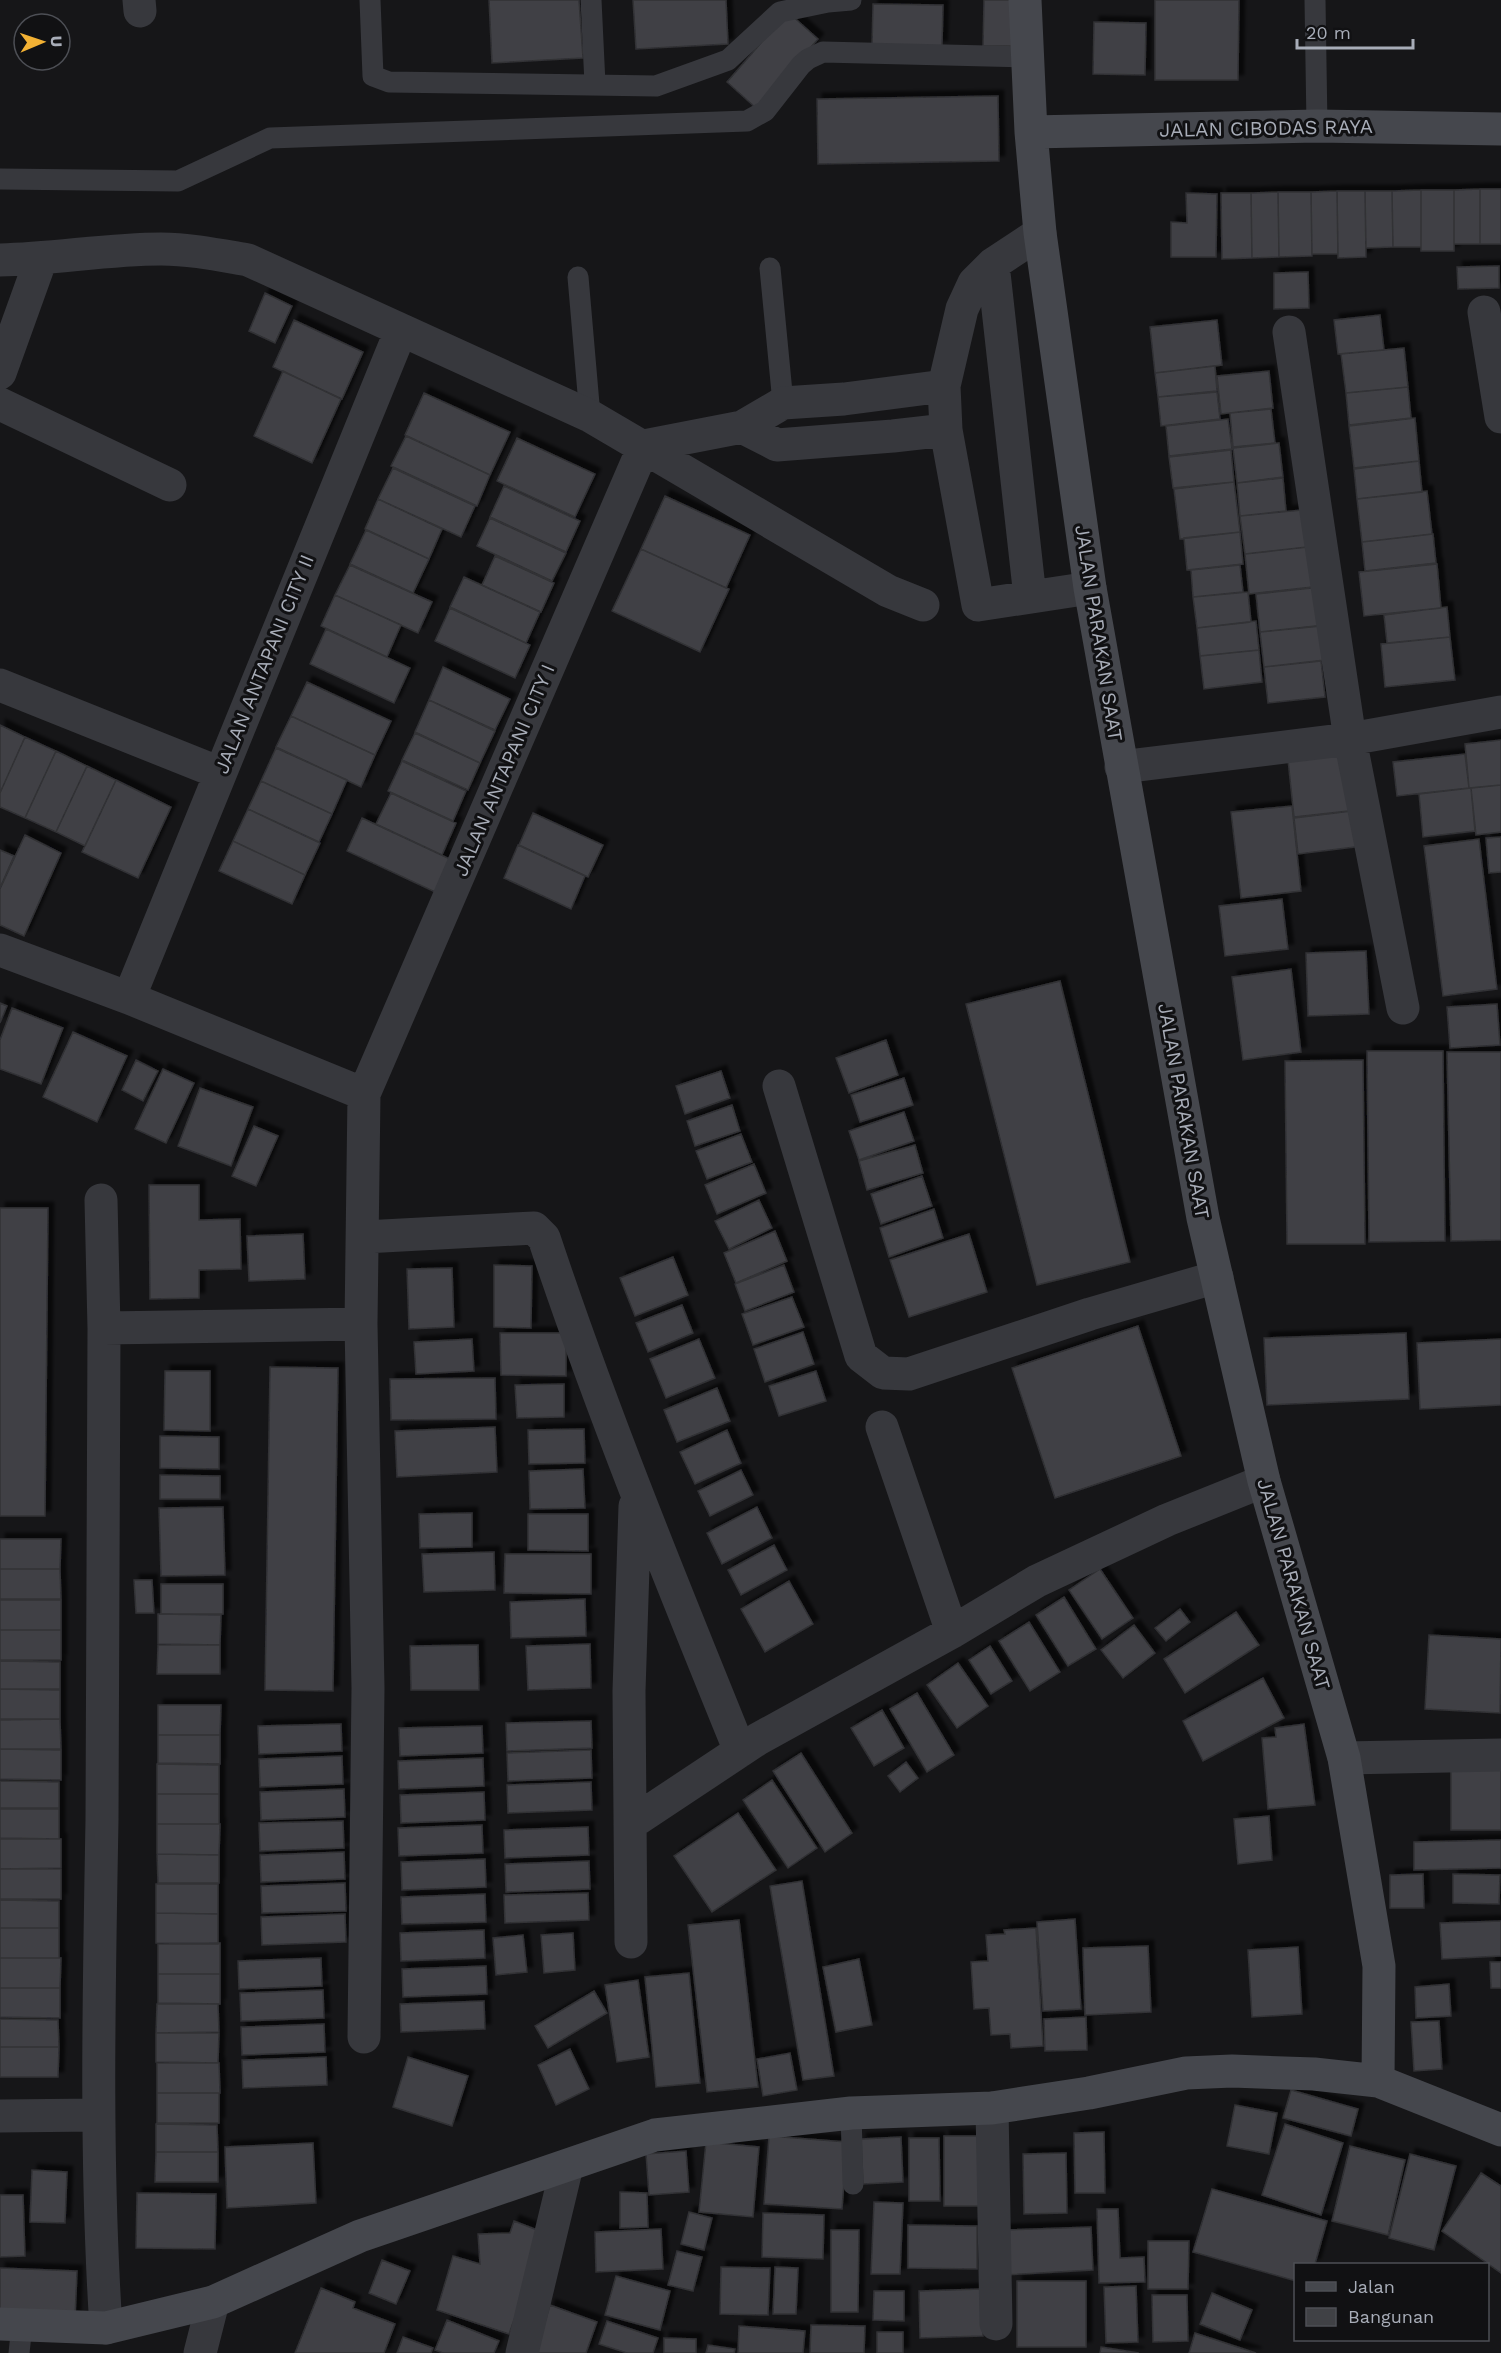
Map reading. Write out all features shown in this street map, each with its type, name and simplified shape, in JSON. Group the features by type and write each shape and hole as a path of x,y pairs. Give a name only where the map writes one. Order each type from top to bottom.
{"street":[{"name":"JALAN PARAKAN SAAT","path":"1025,0 1031,132 1040,233 1090,588 1203,1218 1264,1481 1344,1758 1379,1966 1378,2081"},
{"name":"JALAN CIBODAS RAYA","path":"1031,132 1317,126 1501,129"},
{"path":"1040,233 993,264 974,283 962,309 944,387 946,430 978,605 1090,588"},
{"path":"0,261 162,249 201,251 248,260 590,416 888,591 923,606"},
{"path":"0,373 41,259"},
{"path":"993,264 1030,597"},
{"path":"1484,312 1501,417"},
{"name":"JALAN ANTAPANI CITY II","path":"129,998 401,330"},
{"path":"1289,332 1350,739 1403,1008"},
{"path":"644,446 742,426 783,403 844,399 944,387"},
{"path":"0,404 170,484"},
{"path":"742,426 777,445 946,430"},
{"name":"JALAN ANTAPANI CITY I","path":"364,1094 644,446"},
{"path":"0,685 220,773"},
{"path":"1121,767 1350,739 1501,712"},
{"path":"0,950 129,998 364,1094 364,1237 361,1324 368,1688 364,2037"},
{"path":"779,1086 861,1356 883,1373 909,1374 1090,1314 1216,1277"},
{"path":"101,1200 104,1328 104,1683 98,2115 100,2244 106,2328"},
{"path":"364,1237 534,1228 540,1232 635,1492 740,1751"},
{"path":"104,1328 361,1324"},
{"path":"882,1427 952,1632"},
{"path":"630,1824 740,1751 952,1632 1037,1581 1167,1520 1264,1481"},
{"path":"632,1942 629,1691 635,1492"},
{"path":"1344,1758 1501,1755"},
{"path":"14,2334 106,2328 213,2302 360,2236 655,2135 851,2113 992,2108 1089,2093 1186,2073 1232,2071 1361,2078 1378,2081 1501,2130"},
{"path":"992,2108 996,2324"},
{"path":"0,2116 98,2115"},
{"path":"522,2353 567,2166"},
{"path":"200,2353 213,2302"}],"lane":[{"path":"370,0 373,76 389,82 656,86 728,60 780,12 828,2 851,0"},
{"path":"591,0 594,84"},
{"path":"1315,0 1317,126"},
{"path":"0,178 178,181 270,138 747,121 765,111 801,65 823,52 1028,57"},
{"path":"770,268 783,403"},
{"path":"578,277 590,416"},
{"path":"851,2113 853,2184"}],"building":[{"path":"489,0 579,0 583,58 492,63"},
{"path":"633,0 726,0 728,44 636,49"},
{"path":"984,0 1016,0 1015,46 983,46"},
{"path":"1155,0 1239,0 1238,80 1155,80"},
{"path":"873,4 943,5 942,46 872,45"},
{"path":"788,12 818,39 757,109 727,82"},
{"path":"1094,22 1146,23 1145,75 1093,74"},
{"path":"998,96 999,161 818,164 817,99"},
{"path":"1480,189 1480,244 1454,244 1454,190"},
{"path":"1480,189 1501,189 1501,244 1480,244"},
{"path":"1421,190 1421,247 1393,247 1392,191"},
{"path":"1421,190 1454,190 1454,251 1421,251"},
{"path":"1337,191 1338,254 1312,254 1311,192"},
{"path":"1337,191 1365,191 1366,257 1338,258"},
{"path":"1365,191 1392,191 1393,247 1366,248"},
{"path":"1278,192 1279,257 1252,258 1251,193"},
{"path":"1278,192 1311,192 1312,256 1279,257"},
{"path":"1186,193 1217,194 1216,257 1171,257 1171,222 1187,223"},
{"path":"1221,193 1251,193 1252,258 1222,259"},
{"path":"1499,266 1499,288 1458,289 1457,267"},
{"path":"1308,272 1309,308 1274,309 1274,273"},
{"path":"265,293 292,306 275,343 249,331"},
{"path":"1380,315 1384,350 1338,354 1334,320"},
{"path":"294,320 363,352 342,399 273,367"},
{"path":"1217,320 1222,365 1155,373 1150,327"},
{"path":"1404,348 1408,387 1346,393 1341,354"},
{"path":"1215,366 1217,391 1158,397 1155,373"},
{"path":"283,371 341,399 312,463 254,436"},
{"path":"1269,371 1273,408 1221,414 1217,376"},
{"path":"1408,387 1411,418 1349,425 1346,393"},
{"path":"1217,392 1220,419 1161,426 1158,397"},
{"path":"424,393 510,432 490,475 405,435"},
{"path":"1271,409 1275,443 1233,447 1230,413"},
{"path":"1415,418 1419,461 1354,468 1349,426"},
{"path":"1228,419 1232,449 1169,456 1166,426"},
{"path":"406,436 490,475 477,506 391,466"},
{"path":"517,438 595,474 575,517 497,481"},
{"path":"1279,443 1283,477 1237,483 1233,448"},
{"path":"1231,450 1234,482 1173,488 1169,457"},
{"path":"1419,461 1422,492 1357,499 1354,469"},
{"path":"393,468 475,506 461,537 378,499"},
{"path":"1283,478 1286,511 1240,516 1237,483"},
{"path":"1234,482 1240,532 1180,539 1174,489"},
{"path":"504,486 580,521 566,552 490,517"},
{"path":"1427,491 1432,534 1362,542 1357,499"},
{"path":"665,496 750,535 726,588 641,549"},
{"path":"378,499 442,529 429,559 365,529"},
{"path":"1312,509 1316,546 1245,554 1240,516"},
{"path":"490,518 566,553 552,581 477,546"},
{"path":"366,530 429,559 413,593 350,564"},
{"path":"1240,532 1243,564 1187,570 1184,538"},
{"path":"1433,534 1436,563 1365,571 1362,542"},
{"path":"1317,546 1322,586 1249,594 1245,554"},
{"path":"641,549 729,589 700,652 612,611"},
{"path":"495,556 554,583 541,612 482,585"},
{"path":"1437,564 1441,608 1364,616 1359,572"},
{"path":"350,565 432,602 418,633 335,595"},
{"path":"1240,565 1243,592 1193,597 1191,570"},
{"path":"464,577 540,612 526,643 450,607"},
{"path":"1321,587 1325,625 1260,632 1256,594"},
{"path":"1248,592 1251,622 1197,628 1193,597"},
{"path":"335,595 401,625 387,657 321,626"},
{"path":"1447,607 1450,637 1387,643 1384,615"},
{"path":"450,608 530,645 515,678 435,641"},
{"path":"1256,621 1259,650 1200,656 1197,628"},
{"path":"1321,626 1325,660 1264,667 1260,632"},
{"path":"326,629 410,668 394,703 310,664"},
{"path":"1450,637 1455,680 1385,687 1381,644"},
{"path":"1259,650 1262,682 1204,689 1200,656"},
{"path":"1321,661 1325,697 1268,703 1264,667"},
{"path":"443,667 510,699 495,730 429,700"},
{"path":"307,682 391,721 375,755 291,716"},
{"path":"429,700 495,731 480,763 415,732"},
{"path":"291,716 375,755 361,787 276,747"},
{"path":"0,725 25,737 0,793"},
{"path":"415,733 480,763 468,790 402,760"},
{"path":"25,737 56,751 25,818 0,807 0,793"},
{"path":"1501,740 1501,785 1469,788 1465,744"},
{"path":"276,748 347,780 332,814 261,781"},
{"path":"56,751 87,766 56,832 25,818"},
{"path":"1352,753 1358,810 1294,817 1288,760"},
{"path":"1465,754 1469,788 1397,796 1393,762"},
{"path":"402,761 466,791 453,821 388,791"},
{"path":"87,766 116,780 85,846 56,832"},
{"path":"116,780 171,807 138,878 82,852"},
{"path":"261,781 332,814 319,842 248,809"},
{"path":"1501,785 1501,832 1476,835 1471,788"},
{"path":"1471,788 1475,831 1423,837 1419,794"},
{"path":"391,793 456,823 442,855 376,824"},
{"path":"1292,806 1301,891 1241,898 1231,812"},
{"path":"248,809 320,843 305,875 233,841"},
{"path":"1360,810 1363,846 1298,854 1294,818"},
{"path":"533,813 603,845 588,877 519,845"},
{"path":"362,818 450,859 435,892 347,851"},
{"path":"25,835 61,853 24,936 0,925 0,889"},
{"path":"1501,837 1501,872 1489,873 1486,838"},
{"path":"1479,839 1497,989 1443,996 1424,846"},
{"path":"233,841 305,875 292,904 219,871"},
{"path":"518,845 585,876 571,909 504,878"},
{"path":"0,850 14,856 0,888"},
{"path":"1282,899 1288,949 1225,956 1219,906"},
{"path":"1366,951 1369,1014 1308,1016 1306,953"},
{"path":"1291,969 1301,1052 1243,1060 1232,977"},
{"path":"1060,981 1130,1262 1037,1285 966,1004"},
{"path":"0,1003 7,1006 0,1023"},
{"path":"1497,1004 1500,1045 1450,1048 1447,1007"},
{"path":"12,1008 63,1028 41,1084 0,1069 0,1040"},
{"path":"73,1032 127,1056 97,1122 43,1097"},
{"path":"886,1040 898,1075 849,1093 836,1058"},
{"path":"1367,1051 1443,1051 1445,1241 1369,1242"},
{"path":"1447,1052 1501,1052 1501,1240 1451,1241"},
{"path":"136,1060 158,1071 143,1101 122,1090"},
{"path":"1363,1060 1365,1244 1287,1244 1285,1061"},
{"path":"163,1069 194,1083 166,1143 135,1129"},
{"path":"721,1071 730,1098 685,1114 676,1086"},
{"path":"904,1078 913,1105 860,1122 851,1095"},
{"path":"200,1088 253,1107 231,1166 178,1146"},
{"path":"732,1105 740,1131 695,1146 687,1121"},
{"path":"904,1112 914,1141 859,1160 849,1131"},
{"path":"254,1126 278,1136 256,1186 232,1176"},
{"path":"741,1134 752,1162 707,1179 696,1151"},
{"path":"915,1145 923,1173 867,1190 859,1161"},
{"path":"754,1164 766,1193 717,1214 705,1185"},
{"path":"922,1176 932,1206 881,1224 871,1194"},
{"path":"149,1185 199,1185 199,1220 240,1219 241,1269 199,1270 199,1298 150,1299"},
{"path":"759,1200 772,1228 729,1249 715,1221"},
{"path":"0,1208 48,1208 45,1516 0,1516"},
{"path":"934,1209 943,1238 889,1257 880,1228"},
{"path":"775,1231 787,1261 736,1283 724,1253"},
{"path":"303,1234 305,1279 249,1281 247,1236"},
{"path":"969,1234 987,1292 909,1317 890,1260"},
{"path":"673,1257 688,1295 635,1316 620,1278"},
{"path":"494,1265 532,1266 531,1328 494,1327"},
{"path":"784,1265 794,1292 745,1311 735,1284"},
{"path":"452,1268 454,1327 409,1329 407,1269"},
{"path":"792,1297 804,1327 753,1345 742,1314"},
{"path":"682,1305 693,1333 648,1352 636,1323"},
{"path":"1138,1326 1181,1456 1055,1498 1012,1368"},
{"path":"803,1332 814,1364 765,1382 754,1349"},
{"path":"500,1333 566,1333 566,1376 501,1375"},
{"path":"1406,1333 1409,1399 1267,1405 1264,1338"},
{"path":"472,1339 474,1371 416,1374 414,1342"},
{"path":"699,1339 715,1378 666,1398 650,1359"},
{"path":"1501,1339 1501,1405 1420,1409 1417,1343"},
{"path":"270,1367 338,1368 333,1691 265,1690"},
{"path":"165,1371 210,1371 210,1431 164,1430"},
{"path":"816,1371 826,1401 779,1416 769,1386"},
{"path":"495,1378 496,1419 391,1420 390,1379"},
{"path":"564,1384 564,1417 517,1418 515,1385"},
{"path":"717,1388 730,1421 677,1442 664,1410"},
{"path":"495,1427 497,1472 397,1477 395,1431"},
{"path":"584,1429 585,1463 529,1464 528,1430"},
{"path":"727,1430 741,1463 695,1484 680,1452"},
{"path":"160,1436 219,1437 219,1469 160,1468"},
{"path":"583,1469 585,1508 530,1509 529,1471"},
{"path":"741,1470 753,1495 710,1516 698,1491"},
{"path":"160,1475 220,1476 220,1499 160,1499"},
{"path":"223,1507 225,1575 161,1576 159,1508"},
{"path":"757,1507 772,1538 722,1564 707,1533"},
{"path":"472,1513 472,1547 420,1548 419,1514"},
{"path":"528,1514 588,1514 588,1551 528,1550"},
{"path":"0,1539 61,1539 60,1569 0,1569"},
{"path":"774,1545 787,1570 741,1595 728,1570"},
{"path":"494,1552 495,1590 424,1592 422,1554"},
{"path":"505,1554 591,1554 591,1594 504,1593"},
{"path":"0,1569 60,1569 61,1599 0,1599"},
{"path":"1100,1569 1133,1618 1102,1639 1069,1590"},
{"path":"134,1580 152,1580 154,1613 136,1613"},
{"path":"789,1581 813,1624 765,1652 741,1609"},
{"path":"161,1584 223,1584 223,1614 161,1614"},
{"path":"1064,1597 1096,1649 1068,1666 1036,1615"},
{"path":"585,1599 586,1636 511,1638 510,1602"},
{"path":"0,1600 61,1600 61,1630 0,1630"},
{"path":"1180,1609 1190,1622 1166,1641 1155,1628"},
{"path":"1236,1612 1259,1645 1185,1693 1164,1659"},
{"path":"158,1614 221,1615 220,1645 158,1644"},
{"path":"1029,1622 1060,1672 1030,1691 999,1641"},
{"path":"1134,1625 1155,1653 1123,1678 1101,1650"},
{"path":"0,1630 61,1630 61,1660 0,1660"},
{"path":"1429,1635 1501,1639 1500,1713 1425,1709"},
{"path":"590,1644 591,1688 528,1690 526,1646"},
{"path":"158,1645 220,1645 220,1674 157,1674"},
{"path":"478,1645 479,1690 411,1690 410,1646"},
{"path":"990,1646 1012,1681 991,1694 969,1660"},
{"path":"0,1661 60,1662 60,1689 0,1689"},
{"path":"958,1663 988,1706 957,1728 927,1685"},
{"path":"1263,1678 1284,1718 1203,1761 1183,1721"},
{"path":"0,1689 60,1690 60,1719 0,1719"},
{"path":"917,1693 954,1755 927,1772 890,1709"},
{"path":"158,1705 221,1705 220,1735 158,1735"},
{"path":"882,1710 904,1748 874,1766 851,1728"},
{"path":"60,1719 61,1749 0,1749 0,1720"},
{"path":"591,1721 592,1748 507,1751 506,1723"},
{"path":"341,1724 342,1751 259,1754 258,1726"},
{"path":"1304,1724 1315,1805 1268,1809 1262,1738 1276,1737 1275,1728"},
{"path":"482,1726 483,1753 400,1756 399,1728"},
{"path":"158,1735 220,1735 220,1764 158,1763"},
{"path":"0,1749 61,1750 61,1780 0,1779"},
{"path":"591,1750 592,1778 508,1781 507,1753"},
{"path":"801,1753 852,1833 825,1852 773,1771"},
{"path":"342,1756 343,1784 260,1787 259,1759"},
{"path":"483,1758 484,1786 399,1789 398,1761"},
{"path":"906,1762 918,1778 900,1792 888,1776"},
{"path":"157,1764 219,1765 219,1794 157,1794"},
{"path":"1451,1765 1501,1766 1501,1830 1451,1830"},
{"path":"772,1780 817,1848 788,1868 743,1800"},
{"path":"0,1781 59,1782 59,1808 0,1808"},
{"path":"591,1782 592,1810 508,1813 507,1785"},
{"path":"344,1789 345,1817 261,1820 260,1792"},
{"path":"484,1792 485,1820 401,1823 400,1795"},
{"path":"157,1794 219,1794 219,1824 157,1824"},
{"path":"0,1809 59,1809 59,1839 0,1838"},
{"path":"738,1813 776,1870 712,1912 674,1856"},
{"path":"1269,1816 1272,1860 1238,1864 1234,1819"},
{"path":"343,1821 344,1848 260,1851 259,1823"},
{"path":"157,1824 220,1824 219,1855 157,1854"},
{"path":"482,1825 483,1853 399,1856 398,1828"},
{"path":"588,1827 589,1855 505,1858 504,1830"},
{"path":"0,1839 61,1839 61,1868 0,1869"},
{"path":"1501,1840 1501,1868 1414,1870 1414,1842"},
{"path":"344,1852 345,1879 261,1882 260,1855"},
{"path":"157,1854 219,1855 219,1883 158,1883"},
{"path":"485,1859 486,1887 402,1890 401,1862"},
{"path":"589,1861 590,1889 506,1892 505,1864"},
{"path":"0,1869 61,1869 61,1899 0,1899"},
{"path":"1423,1874 1424,1908 1390,1908 1390,1875"},
{"path":"1453,1874 1500,1875 1499,1904 1453,1903"},
{"path":"802,1881 834,2076 803,2080 770,1886"},
{"path":"345,1883 346,1911 262,1913 261,1886"},
{"path":"156,1884 218,1884 218,1914 156,1913"},
{"path":"588,1893 589,1920 505,1923 504,1895"},
{"path":"485,1894 486,1922 402,1924 401,1897"},
{"path":"0,1900 59,1901 59,1928 0,1928"},
{"path":"156,1913 218,1914 218,1944 156,1943"},
{"path":"345,1914 346,1942 262,1945 261,1917"},
{"path":"1075,1919 1081,2009 1043,2011 1037,1922"},
{"path":"739,1920 758,2087 707,2092 688,1925"},
{"path":"1501,1921 1501,1956 1442,1959 1440,1923"},
{"path":"0,1928 59,1928 59,1958 0,1958"},
{"path":"1036,1928 1043,2046 1011,2048 1010,2034 991,2035 989,2008 974,2009 971,1962 988,1961 986,1935 1005,1934 1004,1930"},
{"path":"484,1930 485,1958 401,1961 400,1933"},
{"path":"573,1933 575,1970 544,1973 541,1935"},
{"path":"523,1935 527,1972 496,1975 493,1938"},
{"path":"220,1943 220,1974 158,1974 158,1944"},
{"path":"1148,1946 1151,2012 1085,2015 1083,1948"},
{"path":"1298,1947 1302,2014 1252,2017 1248,1950"},
{"path":"0,1958 61,1958 60,1988 0,1988"},
{"path":"321,1958 322,1986 239,1989 238,1961"},
{"path":"859,1959 872,2025 836,2032 823,1967"},
{"path":"1490,1962 1501,1962 1501,1988 1491,1988"},
{"path":"486,1966 487,1994 403,1997 402,1969"},
{"path":"689,1973 700,2083 656,2087 645,1977"},
{"path":"158,1974 220,1974 220,2004 158,2003"},
{"path":"638,1980 649,2057 617,2062 605,1985"},
{"path":"1449,1984 1451,2016 1416,2018 1415,1987"},
{"path":"0,1988 60,1988 60,2018 0,2017"},
{"path":"323,1990 324,2018 241,2021 240,1993"},
{"path":"594,1991 607,2013 548,2048 535,2026"},
{"path":"484,2001 485,2029 401,2032 400,2004"},
{"path":"157,2004 218,2004 219,2032 156,2033"},
{"path":"1086,2017 1087,2050 1045,2051 1044,2019"},
{"path":"0,2019 58,2020 59,2047 0,2047"},
{"path":"1439,2021 1442,2069 1414,2071 1411,2022"},
{"path":"324,2024 325,2052 242,2055 241,2027"},
{"path":"156,2033 219,2033 218,2063 156,2062"},
{"path":"0,2047 59,2047 58,2077 0,2077"},
{"path":"570,2049 589,2089 556,2105 538,2065"},
{"path":"790,2053 797,2090 763,2096 757,2059"},
{"path":"326,2057 327,2085 243,2088 242,2060"},
{"path":"408,2057 468,2076 452,2126 393,2107"},
{"path":"157,2063 219,2063 220,2093 157,2093"},
{"path":"1291,2090 1358,2109 1351,2136 1283,2118"},
{"path":"157,2093 219,2093 219,2123 157,2123"},
{"path":"1235,2105 1277,2113 1269,2154 1227,2146"},
{"path":"156,2124 217,2125 218,2152 156,2152"},
{"path":"1285,2124 1343,2143 1321,2215 1262,2195"},
{"path":"1104,2132 1105,2193 1075,2193 1074,2133"},
{"path":"769,2136 847,2142 842,2209 764,2204"},
{"path":"944,2136 990,2136 991,2206 944,2206"},
{"path":"901,2137 903,2182 863,2184 861,2139"},
{"path":"909,2138 939,2138 940,2201 909,2201"},
{"path":"706,2142 759,2147 753,2217 699,2212"},
{"path":"313,2143 316,2203 227,2208 225,2147"},
{"path":"1350,2146 1405,2160 1388,2235 1332,2221"},
{"path":"686,2151 689,2192 649,2195 646,2154"},
{"path":"156,2152 218,2152 218,2182 155,2182"},
{"path":"1066,2153 1067,2213 1024,2214 1023,2154"},
{"path":"1410,2154 1456,2166 1434,2250 1389,2238"},
{"path":"32,2170 67,2172 65,2223 30,2222"},
{"path":"1481,2173 1501,2186 1501,2273 1442,2231"},
{"path":"1212,2189 1327,2221 1315,2263 1294,2263 1294,2280 1193,2252"},
{"path":"620,2192 647,2193 648,2227 620,2228"},
{"path":"137,2193 216,2194 215,2249 136,2248"},
{"path":"0,2195 23,2195 25,2256 0,2257"},
{"path":"874,2202 903,2203 900,2274 871,2274"},
{"path":"1097,2209 1118,2209 1120,2258 1144,2257 1145,2282 1099,2283"},
{"path":"689,2212 712,2218 704,2250 681,2244"},
{"path":"763,2213 824,2215 823,2259 762,2257"},
{"path":"514,2221 545,2233 509,2334 437,2310 453,2256 480,2264 478,2234 510,2233"},
{"path":"908,2225 977,2226 977,2269 908,2268"},
{"path":"1091,2227 1093,2270 1004,2275 1003,2230"},
{"path":"661,2229 663,2269 596,2272 595,2232"},
{"path":"831,2230 859,2230 858,2312 831,2312"},
{"path":"1148,2241 1189,2241 1188,2289 1148,2289"},
{"path":"677,2251 702,2257 693,2291 668,2285"},
{"path":"382,2260 410,2271 396,2304 369,2293"},
{"path":"721,2267 770,2268 768,2315 720,2314"},
{"path":"775,2267 798,2268 796,2314 773,2314"},
{"path":"0,2268 77,2271 75,2318 0,2316"},
{"path":"616,2276 670,2291 660,2330 605,2315"},
{"path":"1017,2281 1086,2281 1086,2347 1017,2347"},
{"path":"1136,2286 1138,2342 1106,2343 1104,2287"},
{"path":"321,2288 355,2302 353,2308 395,2324 384,2353 295,2353"},
{"path":"982,2289 983,2336 920,2338 919,2291"},
{"path":"874,2291 904,2291 904,2321 873,2320"},
{"path":"1212,2293 1252,2310 1240,2340 1200,2324"},
{"path":"1152,2295 1187,2295 1188,2341 1153,2342"},
{"path":"550,2305 597,2322 586,2353 536,2353"},
{"path":"447,2320 499,2341 494,2353 443,2353 435,2350"},
{"path":"607,2321 658,2338 653,2353 627,2353 599,2344"},
{"path":"811,2325 865,2326 864,2353 810,2353"},
{"path":"739,2326 805,2331 803,2353 738,2353"},
{"path":"877,2332 903,2332 903,2353 877,2353"},
{"path":"1195,2333 1256,2353 1189,2353"},
{"path":"403,2337 433,2348 431,2353 397,2353"},
{"path":"664,2338 696,2339 696,2353 664,2353"},
{"path":"708,2345 735,2349 734,2353 706,2353"},
{"path":"1101,2347 1139,2353 1100,2353"}]}
